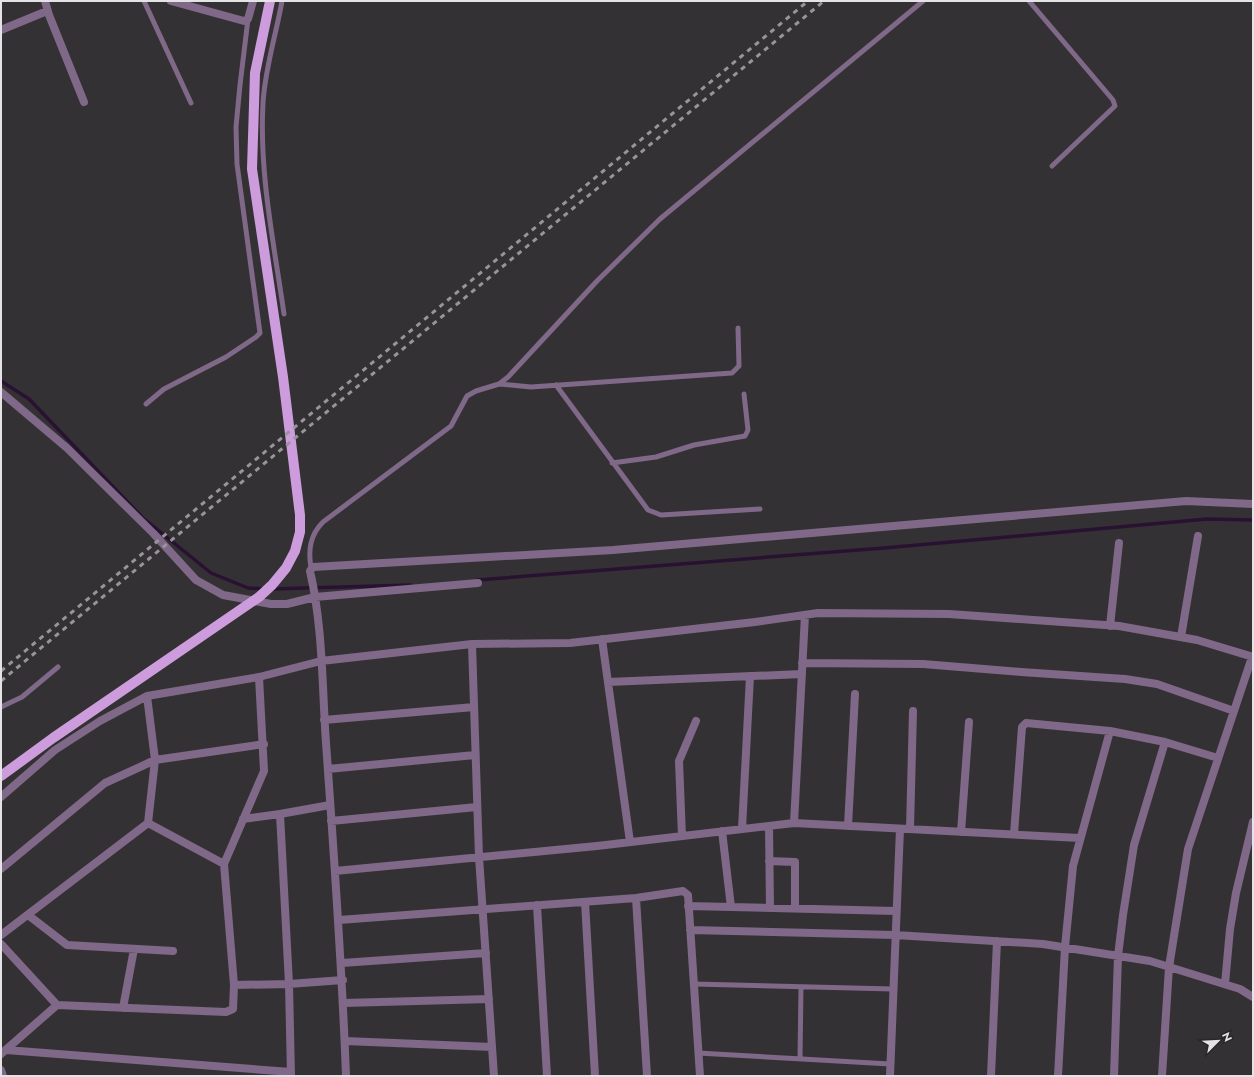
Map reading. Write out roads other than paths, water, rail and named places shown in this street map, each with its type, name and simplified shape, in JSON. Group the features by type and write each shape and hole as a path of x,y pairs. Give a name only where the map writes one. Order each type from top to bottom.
{"main road":[{"path":"1,776 53,738 259,597 272,585 286,568 295,551 300,532 300,515 294,453 252,169 255,73 270,1"}],"street":[{"path":"45,1 47,11 84,102"},
{"path":"171,1 238,20 248,19 253,1"},
{"path":"1,30 47,11"},
{"path":"1,392 67,448 153,533 196,580 223,595 271,604 297,603 315,594 478,583"},
{"path":"346,1076 342,963 321,661 311,568 613,550 1186,501 1253,504"},
{"path":"1181,637 1198,536"},
{"path":"1110,626 1119,543"},
{"path":"1,797 55,750 100,721 147,696 259,677 321,661 472,644 570,643 818,613 949,614 1110,626 1181,637 1252,657 1188,849 1169,967 1162,1076"},
{"path":"794,823 805,615"},
{"path":"602,639 630,842"},
{"path":"472,644 479,857 494,1076"},
{"path":"802,664 923,664 1125,679 1157,684 1234,711"},
{"path":"608,682 802,674"},
{"path":"742,829 750,676"},
{"path":"3,1052 57,1005 226,1012 233,1009 234,985 224,864 262,778 265,766 259,677"},
{"path":"848,826 855,694"},
{"path":"1,936 148,823 155,760 147,696"},
{"path":"324,720 474,708"},
{"path":"910,829 913,711"},
{"path":"682,836 679,761 696,721"},
{"path":"961,832 968,722"},
{"path":"1014,834 1024,725 1110,731 1165,742 1218,758"},
{"path":"1058,1076 1065,947 1073,866 1110,731"},
{"path":"1114,1076 1118,956 1134,845 1165,742"},
{"path":"1,869 105,783 155,760 264,744"},
{"path":"328,769 475,756"},
{"path":"243,819 330,805"},
{"path":"331,821 477,807"},
{"path":"3,1052 291,1074 289,984 280,814"},
{"path":"1225,984 1230,929 1236,893 1253,822"},
{"path":"148,823 224,864"},
{"path":"335,871 630,842 794,823 1080,838"},
{"path":"769,826 770,908"},
{"path":"890,1076 900,829"},
{"path":"722,831 731,907"},
{"path":"769,862 795,862 795,908"},
{"path":"339,920 636,898 683,891 688,895 700,1076"},
{"path":"636,898 646,1076"},
{"path":"585,902 596,1076"},
{"path":"538,905 547,1076"},
{"path":"688,906 896,911"},
{"path":"28,915 67,945 172,951"},
{"path":"690,930 895,935 1065,947 1150,961 1240,989 1253,997"},
{"path":"991,1076 997,941"},
{"path":"1,944 57,1005"},
{"path":"123,1008 134,949"},
{"path":"342,963 486,953"},
{"path":"234,985 289,984 343,980"},
{"path":"344,1003 488,999"},
{"path":"345,1041 492,1047"},
{"path":"1,1070 3,1076"}],"lane":[{"path":"144,1 192,103"},
{"path":"282,1 266,80 262,124 263,164 284,314"},
{"path":"311,568 309,555 312,539 323,522 451,426 467,396 476,391 499,384 508,377 597,281 660,219 923,1"},
{"path":"1029,1 1113,100 1115,106 1052,166"},
{"path":"146,404 164,390 226,357 256,337 260,332 237,164 237,113 248,19"},
{"path":"499,384 531,387 732,373 739,366 738,328"},
{"path":"556,385 648,510 661,515 760,509"},
{"path":"612,463 656,457 694,445 745,436 748,430 744,394"},
{"path":"1,707 22,697 58,667"},
{"path":"694,984 893,989"},
{"path":"800,1059 801,987"},
{"path":"698,1053 890,1064"}],"waterway":[{"path":"1,381 29,399 143,518 211,573 248,588 265,589"},
{"path":"477,580 884,548 1207,519 1253,520"},
{"path":"271,589 411,585"}],"railway":[{"path":"1,671 808,1"},
{"path":"1,681 824,1"}]}
